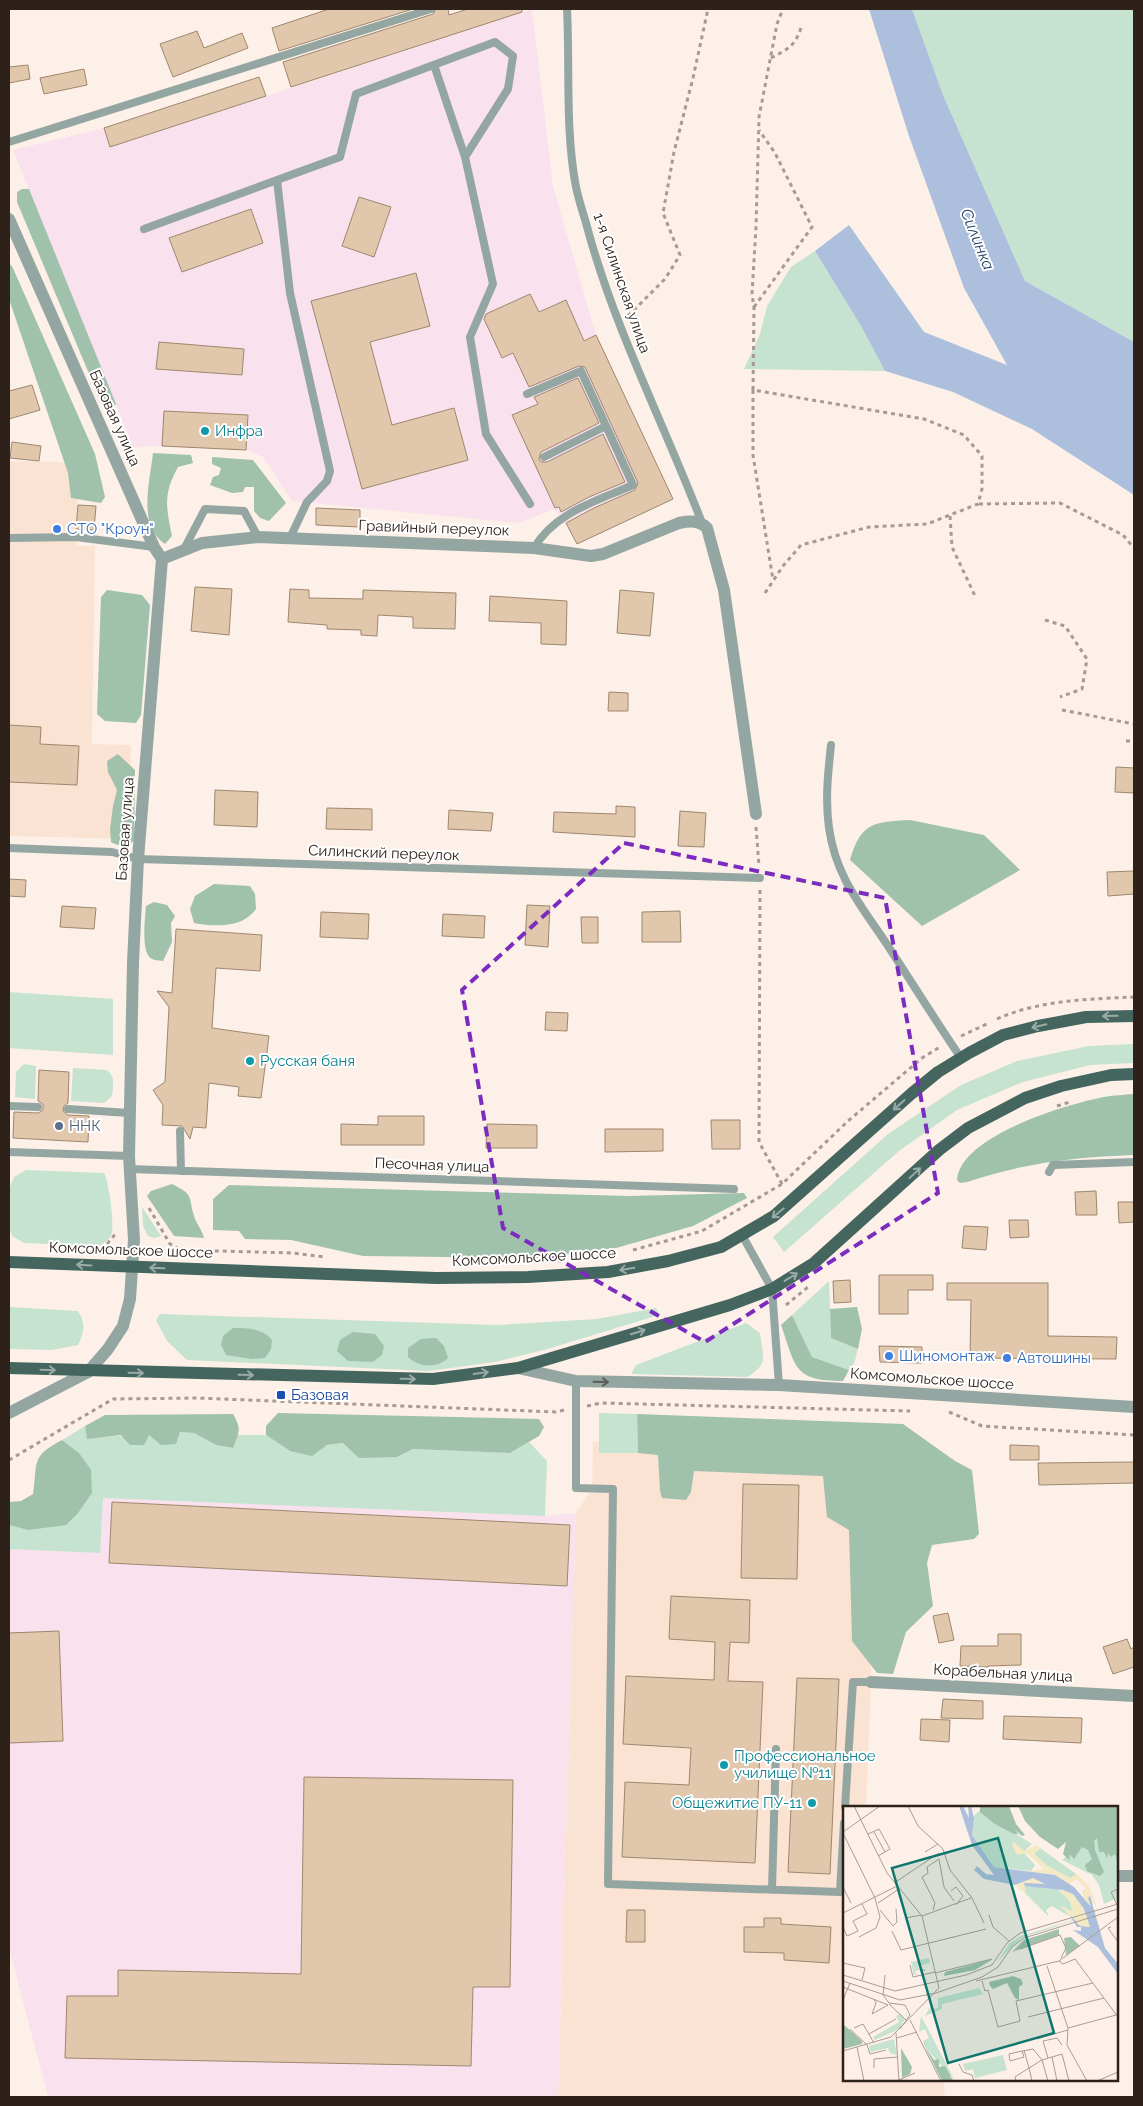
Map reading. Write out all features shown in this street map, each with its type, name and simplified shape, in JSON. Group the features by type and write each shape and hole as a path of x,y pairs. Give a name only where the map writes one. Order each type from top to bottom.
{"main road":[{"name":"Комсомольское шоссе","path":"9,1262 436,1278 528,1277 608,1272 668,1261 721,1247 774,1216 938,1072 1003,1035 1086,1017 1134,1016"},
{"name":"Комсомольское шоссе","path":"9,1368 88,1372 433,1379 518,1368 720,1308 772,1288 814,1263 939,1150 968,1128 998,1111 1043,1092 1111,1076 1134,1074"}],"street":[{"name":"Базовая улица","path":"9,1413 88,1372 108,1350 123,1326 130,1299 134,1240 129,1169 129,1113 138,859 162,559 154,547 10,227"},
{"name":"Гравийный переулок","path":"162,559 202,543 258,537 534,548 591,556 603,554 679,523 702,523"},
{"path":"702,523 708,528 724,590 756,814"},
{"name":"Комсомольское шоссе","path":"518,1368 576,1382 779,1385 1134,1407"},
{"name":"Корабельная улица","path":"870,1682 1134,1696"},
{"path":"1118,1876 1134,1876"}],"lane":[{"path":"9,142 431,9"},
{"name":"1-я Силинская улица","path":"567,9 571,132 576,187 597,263 618,324 684,475 702,523"},
{"path":"144,229 340,157 356,94 495,42 514,56 508,89 465,157"},
{"path":"434,65 465,157 493,284 470,337 486,434 530,504"},
{"path":"276,180 290,293 330,471 327,481 307,502 290,538"},
{"path":"527,394 581,371 633,485 562,517 546,531 534,548"},
{"path":"544,457 606,426"},
{"path":"183,551 205,509 244,511 258,537"},
{"path":"9,538 76,537 154,547"},
{"path":"831,745 826,788 829,830 843,878 961,1058"},
{"name":"Силинский переулок","path":"9,848 112,852 138,859 760,878"},
{"path":"9,1106 38,1107"},
{"path":"68,1109 129,1113"},
{"path":"180,1131 181,1171"},
{"path":"9,1152 129,1156"},
{"path":"1049,1172 1053,1165 1134,1162"},
{"name":"Песочная улица","path":"129,1169 734,1189"},
{"path":"742,1235 772,1288 779,1385"},
{"path":"576,1382 576,1488 613,1489 608,1884 840,1892 843,1840"},
{"path":"845,1806 853,1682 870,1682"},
{"path":"772,1890 776,1748"}],"path":[{"path":"618,324 665,279 680,255 663,213 674,152 708,9"},
{"path":"774,580 753,455 754,308 752,294 759,117 777,24 783,9"},
{"path":"770,58 791,47 797,40 801,28"},
{"path":"754,308 812,227 775,153 759,130"},
{"path":"753,390 924,419 964,435 982,456 982,489 978,504"},
{"path":"765,593 801,545 869,527 927,524 978,504 1060,503 1123,535 1134,548"},
{"path":"950,516 952,547 976,598"},
{"path":"1045,620 1065,626 1087,659 1082,690 1060,697"},
{"path":"1062,710 1134,724"},
{"path":"1126,741 1134,741"},
{"path":"756,814 760,878 759,1142 782,1184"},
{"path":"1051,1108 1079,1099"},
{"path":"95,1250 102,1250 109,1243 118,1231 118,1223"},
{"path":"773,1314 811,1285"}],"highlighted area":[{"path":"624,843 885,898 938,1193 705,1342 503,1228 462,990"}],"shaded area":[{"path":"532,9 553,186 596,335 673,499 577,544 555,509 518,523 292,501 263,457 246,450 162,446 133,447 13,150 104,128 111,147"},
{"path":"9,462 74,463 78,505 77,546 95,546 92,744 131,745 129,839 9,836"},
{"path":"593,1442 874,1447 871,1682 866,1806 843,1806 843,2081 943,2081 945,2097 558,2097 576,1513 592,1489"},
{"path":"103,1498 545,1516 576,1513 558,2097 48,2097 9,1948 9,1549 100,1553"}],"green space":[{"path":"912,9 1134,9 1134,342 1025,281 943,95"},
{"path":"22,189 29,189 116,404 109,411 103,407 17,202 17,192"},
{"path":"815,251 861,326 885,371 744,369 760,334 767,306 791,267"},
{"path":"9,264 12,266 95,454 105,497 101,503 71,498 68,473 9,299"},
{"path":"153,453 191,455 193,463 178,467 170,485 167,509 172,536 165,544 156,536 148,515 148,489"},
{"path":"212,457 253,460 286,503 269,521 260,518 254,511 254,487 245,487 243,492 232,493 210,485 213,477 219,475 221,468 212,464"},
{"path":"107,590 142,595 150,605 141,715 136,723 105,721 97,714 101,597"},
{"path":"118,754 135,770 134,841 123,845 111,842 110,829 117,790 108,772 107,761"},
{"path":"910,820 984,835 1020,870 922,926 850,860 859,838 871,826 887,822"},
{"path":"214,884 250,886 255,894 256,909 244,920 228,925 194,923 190,909 195,896"},
{"path":"154,902 167,905 175,916 171,923 172,942 163,961 149,957 145,945 146,906"},
{"path":"9,992 113,999 113,1055 9,1048"},
{"path":"1134,1044 1134,1063 1090,1065 1023,1082 957,1110 899,1151 784,1252 773,1237 888,1134 961,1085 1017,1061 1089,1046"},
{"path":"24,1064 36,1066 35,1099 15,1097 16,1072"},
{"path":"73,1068 106,1070 109,1072 113,1078 112,1096 104,1103 71,1101"},
{"path":"1134,1094 1134,1155 1091,1157 1050,1162 988,1175 967,1182 960,1183 957,1180 963,1164 976,1149 995,1136 1042,1115 1066,1107 1108,1096"},
{"path":"26,1170 104,1173 109,1193 112,1220 112,1232 109,1239 99,1246 24,1243 12,1236 9,1226 9,1190 14,1177"},
{"path":"172,1184 189,1196 195,1219 204,1238 174,1236 147,1196 151,1191"},
{"path":"229,1185 630,1196 744,1193 747,1198 693,1226 616,1248 534,1258 363,1256 291,1240 245,1239 239,1231 213,1230 213,1199"},
{"path":"142,1207 161,1236 154,1238 148,1236 143,1226"},
{"path":"829,1281 831,1338 858,1349 854,1364 849,1370 812,1357 792,1315"},
{"path":"9,1307 78,1311 83,1328 78,1345 52,1350 9,1349"},
{"path":"857,1307 862,1329 858,1349 831,1338 830,1309"},
{"path":"656,1308 659,1315 544,1350 495,1362 429,1371 187,1360 167,1341 156,1320 160,1314 497,1325 597,1319"},
{"path":"792,1315 812,1357 849,1370 843,1381 814,1378 799,1369 794,1361 781,1325"},
{"path":"746,1323 760,1333 763,1353 762,1364 754,1373 747,1377 631,1374 636,1365"},
{"path":"233,1328 259,1331 268,1336 272,1340 271,1349 265,1358 252,1359 226,1355 221,1345 223,1336"},
{"path":"353,1332 375,1334 384,1346 382,1355 373,1362 348,1361 337,1351 340,1340"},
{"path":"436,1338 444,1346 448,1358 444,1361 434,1365 423,1365 412,1361 408,1357 408,1348 421,1339"},
{"path":"278,1413 539,1419 544,1427 539,1436 510,1453 413,1449 397,1457 359,1458 343,1443 327,1445 312,1456 290,1451 266,1435 266,1426"},
{"path":"599,1413 637,1414 638,1453 599,1453"},
{"path":"233,1414 239,1431 233,1448 216,1445 194,1433 180,1432 176,1444 161,1445 149,1435 144,1445 130,1445 121,1435 87,1439 85,1426 105,1415"},
{"path":"637,1414 903,1424 955,1461 972,1470 979,1534 974,1539 932,1545 927,1563 933,1606 906,1632 893,1674 877,1673 852,1641 849,1530 827,1517 823,1476 694,1471 691,1492 686,1500 662,1498 658,1455 638,1453"},
{"path":"85,1426 87,1438 149,1434 175,1444 180,1432 194,1433 216,1445 232,1448 238,1435 266,1435 290,1451 343,1443 397,1457 413,1449 510,1453 529,1442 547,1461 545,1516 103,1498 100,1553 9,1549 9,1525 28,1530 79,1453 62,1440"},
{"path":"62,1440 79,1453 91,1470 92,1493 78,1513 66,1525 28,1530 9,1525 9,1502 21,1501 33,1494 37,1461 45,1451"}],"water":[{"name":"Силинка","path":"869,9 912,9 943,95 1025,281 1134,342 1134,495 1032,429 953,392 885,371 861,326 815,251 849,225 924,332 1007,365 964,288 909,136"}],"building":[{"path":"329,9 413,9 279,51 272,28"},
{"path":"436,9 448,9 449,15 468,9 522,9 522,12 291,87 283,62 433,14"},
{"path":"197,31 204,48 242,33 248,48 173,77 160,44"},
{"path":"28,65 30,79 9,83 9,67"},
{"path":"84,69 87,85 44,94 40,78"},
{"path":"259,77 266,96 110,147 104,128"},
{"path":"359,197 391,207 374,257 342,246"},
{"path":"251,209 263,243 182,272 169,238"},
{"path":"416,273 430,326 370,342 392,425 454,408 468,460 362,489 311,301"},
{"path":"530,294 539,312 566,300 584,341 596,335 673,499 577,544 566,523 635,490 638,483 585,367 579,366 529,387 513,353 502,358 484,319 486,314"},
{"path":"159,342 244,349 242,375 156,369"},
{"path":"578,378 599,423 541,452 539,459 541,462 547,462 603,434 625,482 589,497 561,512 559,507 555,508 512,415 538,404 534,397"},
{"path":"32,385 40,410 9,419 9,391"},
{"name":"Инфра","path":"164,411 248,415 246,450 162,446"},
{"path":"12,442 41,446 39,461 10,458"},
{"path":"78,505 96,506 94,530 76,529"},
{"path":"316,508 360,510 360,527 316,525"},
{"path":"195,587 232,589 229,635 191,631"},
{"path":"290,589 309,590 309,598 363,599 363,590 456,593 455,629 413,628 413,617 378,615 377,636 361,635 361,630 327,629 327,625 288,622"},
{"path":"620,590 654,593 650,636 617,633"},
{"path":"490,596 567,601 566,645 541,644 541,623 489,621"},
{"path":"609,692 628,693 628,711 608,711"},
{"path":"9,725 41,727 40,744 79,746 77,785 9,782"},
{"path":"1116,767 1134,768 1134,793 1115,792"},
{"path":"215,790 258,792 257,827 214,825"},
{"path":"616,806 635,807 635,837 553,832 554,812 616,814"},
{"path":"327,808 372,809 372,830 326,829"},
{"path":"449,810 493,813 491,831 448,829"},
{"path":"680,811 706,813 704,847 678,846"},
{"path":"1134,871 1134,894 1108,896 1107,872"},
{"path":"9,879 26,880 25,897 9,896"},
{"path":"527,905 550,906 548,947 525,945"},
{"path":"62,906 96,908 94,929 60,927"},
{"path":"680,911 681,942 642,942 642,912"},
{"path":"321,912 369,914 368,939 320,937"},
{"path":"443,914 485,916 484,938 442,936"},
{"path":"581,917 598,917 598,943 582,943"},
{"path":"176,929 262,935 260,971 216,968 212,1028 269,1036 261,1098 238,1096 239,1087 209,1083 206,1128 193,1127 190,1139 182,1126 162,1125 163,1105 153,1090 165,1082 169,1007 157,991 172,993"},
{"path":"546,1012 568,1013 567,1031 545,1030"},
{"path":"39,1070 69,1072 68,1103 64,1106 63,1111 68,1115 89,1116 88,1142 13,1138 14,1112 38,1113 43,1110 43,1104 38,1101"},
{"path":"378,1116 424,1116 424,1145 341,1145 341,1124 378,1125"},
{"path":"711,1120 740,1120 740,1149 712,1149"},
{"path":"487,1124 537,1125 537,1148 486,1148"},
{"path":"605,1129 663,1129 663,1151 605,1152"},
{"path":"1096,1191 1097,1215 1076,1215 1075,1192"},
{"path":"1118,1202 1134,1202 1134,1222 1119,1223"},
{"path":"1009,1220 1028,1220 1029,1237 1010,1238"},
{"path":"964,1226 988,1227 986,1250 962,1248"},
{"path":"879,1275 933,1275 933,1290 908,1290 908,1314 879,1314"},
{"path":"850,1280 851,1302 834,1303 833,1281"},
{"path":"947,1283 1048,1283 1048,1336 1117,1337 1116,1359 970,1358 971,1300 947,1300"},
{"path":"879,1346 922,1347 922,1363 880,1362"},
{"path":"1010,1445 1039,1446 1039,1460 1010,1460"},
{"path":"1134,1462 1134,1483 1039,1485 1038,1463"},
{"path":"743,1484 799,1485 797,1579 741,1578"},
{"path":"112,1502 570,1525 567,1586 109,1563"},
{"name":"Профессиональное училище №11","path":"671,1596 750,1600 749,1643 730,1642 728,1681 763,1682 755,1863 622,1857 625,1782 689,1785 691,1748 623,1744 626,1676 714,1680 715,1642 669,1639"},
{"path":"948,1613 954,1640 939,1643 933,1616"},
{"path":"59,1631 63,1741 9,1743 9,1633"},
{"path":"998,1634 1021,1634 1021,1665 960,1666 961,1646 998,1646"},
{"path":"1127,1639 1131,1649 1134,1647 1134,1667 1113,1674 1103,1647"},
{"name":"Общежитие ПУ-11","path":"797,1678 839,1679 830,1874 788,1872"},
{"path":"943,1699 983,1701 983,1719 941,1718"},
{"path":"1004,1716 1082,1718 1081,1743 1003,1739"},
{"path":"921,1719 950,1720 949,1742 920,1740"},
{"path":"304,1777 513,1780 510,1987 473,1987 471,2066 65,2058 67,1996 118,1996 118,1970 301,1974"},
{"path":"627,1910 645,1910 645,1942 626,1942"},
{"path":"764,1918 781,1918 781,1924 831,1927 829,1963 784,1960 784,1953 744,1952 744,1927 764,1927"}],"place":[{"name":"Инфра","path":"205,431"},
{"name":"СТО \"Кроун\"","path":"57,529"},
{"name":"Русская баня","path":"250,1061"},
{"name":"ННК","path":"59,1126"},
{"name":"Шиномонтаж","path":"889,1356"},
{"name":"Автошины","path":"1007,1358"},
{"name":"Базовая","path":"281,1395"},
{"name":"Профессиональное училище №11","path":"724,1765"},
{"name":"Общежитие ПУ-11","path":"812,1803"}]}
